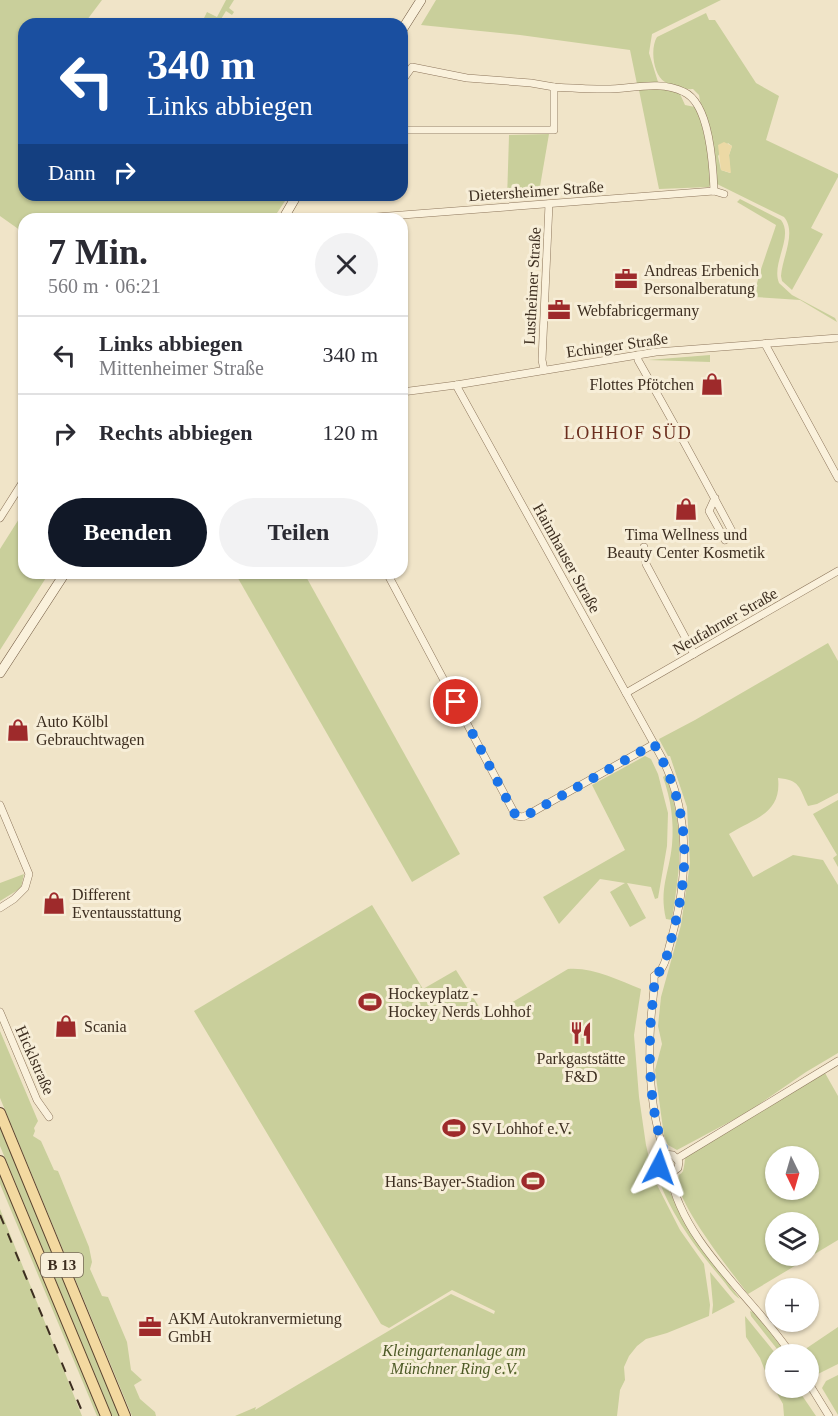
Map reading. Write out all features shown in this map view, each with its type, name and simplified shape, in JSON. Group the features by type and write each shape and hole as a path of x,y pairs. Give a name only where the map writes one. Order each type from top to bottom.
{"main road":[{"path":"408,21 421,0"},
{"path":"0,673 60,579"},
{"name":"B 13","path":"0,1113 125,1416"},
{"name":"B 13","path":"0,1161 106,1416"}],"street":[{"path":"408,73 412,67 467,78 555,87 606,89 663,86 686,92 697,106 705,122 711,149 714,191"},
{"path":"408,130 554,130 555,87"},
{"name":"Dietersheimer Straße","path":"408,215 714,191 724,194"},
{"name":"Lustheimer Straße","path":"544,370 542,360 549,204"},
{"name":"Echinger Straße","path":"408,391 456,386 638,355 838,338"},
{"path":"765,344 838,478"},
{"path":"638,355 638,360 715,498 735,535 725,540 709,511 715,498"},
{"name":"Haimhauser Straße","path":"456,386 665,764 678,798 685,846 682,887 674,930 663,969 654,976 651,1026 652,1089 659,1135 665,1154"},
{"path":"0,518 18,490"},
{"path":"644,547 646,564 694,654"},
{"name":"Neufahrner Straße","path":"626,693 838,572"},
{"path":"390,579 514,813 519,817 529,814 654,744"},
{"path":"0,805 29,874 25,888 0,908"},
{"name":"Hicklstraße","path":"0,1012 37,1100 49,1117"},
{"path":"678,1158 838,1060"},
{"path":"665,1154 678,1158 678,1168 670,1174 664,1173 659,1167 659,1159 665,1154"},
{"path":"670,1174 671,1183 685,1215 704,1246 725,1275 770,1325 784,1344"},
{"path":"818,1398 829,1416"}],"green space":[{"path":"0,0 102,0 88,18 18,18 18,201 285,201 277,213 18,213 18,229 0,216"},
{"path":"226,0 234,0 229,8 234,12 232,15 226,11 222,18 204,18 207,12 217,17"},
{"path":"436,0 721,0 652,34 649,53 658,82 637,84 630,50 520,35 421,25"},
{"path":"706,13 709,20 715,20 756,83 779,96 766,140 838,174 811,228 823,234 792,290 782,281 781,276 789,238 788,223 784,217 715,183 699,95 693,89 675,86 661,79 654,61 657,37","holes":["728,143 732,146 729,155 730,173 721,170 718,156"]},
{"path":"657,88 680,94 685,105 695,107 703,125 707,143 711,182 709,187 659,189 639,90"},
{"path":"549,134 538,198 507,200 509,135"},
{"path":"740,199 781,220 785,234 777,275 779,283 792,295 835,318 837,322 800,300 755,297 760,273 776,225 737,202"},
{"path":"710,355 710,362 648,360"},
{"path":"18,520 18,579 45,579 0,650 0,549"},
{"path":"238,579 307,579 460,854 412,882"},
{"path":"828,643 838,661 838,793 808,806 795,783 778,778 776,799 771,807 765,813 729,834 753,877 793,855 823,860 838,885 838,1053 748,1112 677,1150 668,1145 664,1136 655,1070 662,1044 658,1026 661,997 681,925 690,863 687,807 670,756 659,739"},
{"path":"645,756 651,759 658,774 668,813 667,846 658,898 655,899 651,887 627,883 646,918 630,927 610,892 625,883 600,879 559,924 543,897 625,850 592,785"},
{"path":"666,775 676,814 680,847 672,920 666,919 664,908 665,881 673,836 671,811 663,777"},
{"path":"838,800 838,867 833,858 837,855 813,814"},
{"path":"24,874 21,888 0,901 0,883"},
{"name":"SV Lohhof e.V.","path":"372,905 423,989 456,970 486,1018 568,969 596,972 641,989 634,1035 646,1145 654,1179 680,1230 704,1264 710,1305 709,1316 646,1339 637,1346 624,1367 625,1380 620,1390 617,1416 235,1416 256,1407 255,1410 451,1294 494,1314 495,1311 452,1290 389,1328 381,1324 194,1011"},
{"path":"0,1031 38,1121 33,1136 41,1141 54,1170 58,1171 89,1247 92,1262 90,1269 102,1296 108,1297 127,1342 131,1370 142,1380 134,1385 140,1399 155,1412 156,1416 132,1416 0,1098"},
{"path":"825,1073 838,1096 838,1240 819,1251 819,1212 765,1212 765,1266 795,1266 775,1278 765,1278 765,1284 748,1294 706,1238 686,1204 678,1179 683,1171 685,1157"},
{"path":"0,1127 120,1416 112,1416 0,1146"},
{"path":"656,1172 665,1182 687,1227 740,1299 693,1242 668,1201"},
{"path":"0,1173 101,1416 97,1416 0,1184"},
{"path":"0,1209 82,1416 0,1416"},
{"path":"710,1272 735,1302 712,1314 713,1305"},
{"path":"750,1311 755,1313 765,1326 765,1332 770,1332 779,1344 773,1344 751,1316"},
{"path":"745,1316 768,1344 765,1344 765,1371 760,1358 746,1337"},
{"path":"838,1327 838,1364 819,1374 819,1344 813,1344"},
{"path":"838,1375 838,1415 822,1388 826,1381"},
{"path":"780,1398 804,1398 816,1416 784,1416 783,1404"}],"sand":[{"path":"724,142 732,146 729,155 731,173 721,170 718,145"}],"railway":[{"path":"0,1215 84,1416"}],"place":[{"name":"Andreas Erbenich Personalberatung","path":"626,279"},
{"name":"Webfabricgermany","path":"559,310"},
{"name":"Flottes Pfötchen","path":"712,384"},
{"name":"Tima Wellness und Beauty Center Kosmetik","path":"686,509"},
{"name":"Auto Kölbl Gebrauchtwagen","path":"18,730"},
{"name":"Different Eventausstattung","path":"54,903"},
{"name":"Hockeyplatz - Hockey Nerds Lohhof","path":"370,1002"},
{"name":"Scania","path":"66,1026"},
{"name":"Parkgaststätte F&D","path":"581,1033"},
{"name":"SV Lohhof e.V.","path":"454,1128"},
{"name":"Hans-Bayer-Stadion","path":"533,1181"},
{"name":"AKM Autokranvermietung GmbH","path":"150,1327"}],"district":[{"name":"LOHHOF SÜD","path":"628,433"}],"route":[{"path":"456,702 514,813 519,817 529,814 654,744 665,764 678,798 685,846 682,887 674,930 663,969 654,976 651,1018 652,1089 659,1135 665,1154 659,1159 659,1167"}],"park label":[{"name":"Kleingartenanlage am Münchner Ring e.V.","path":"454,1359"}]}
